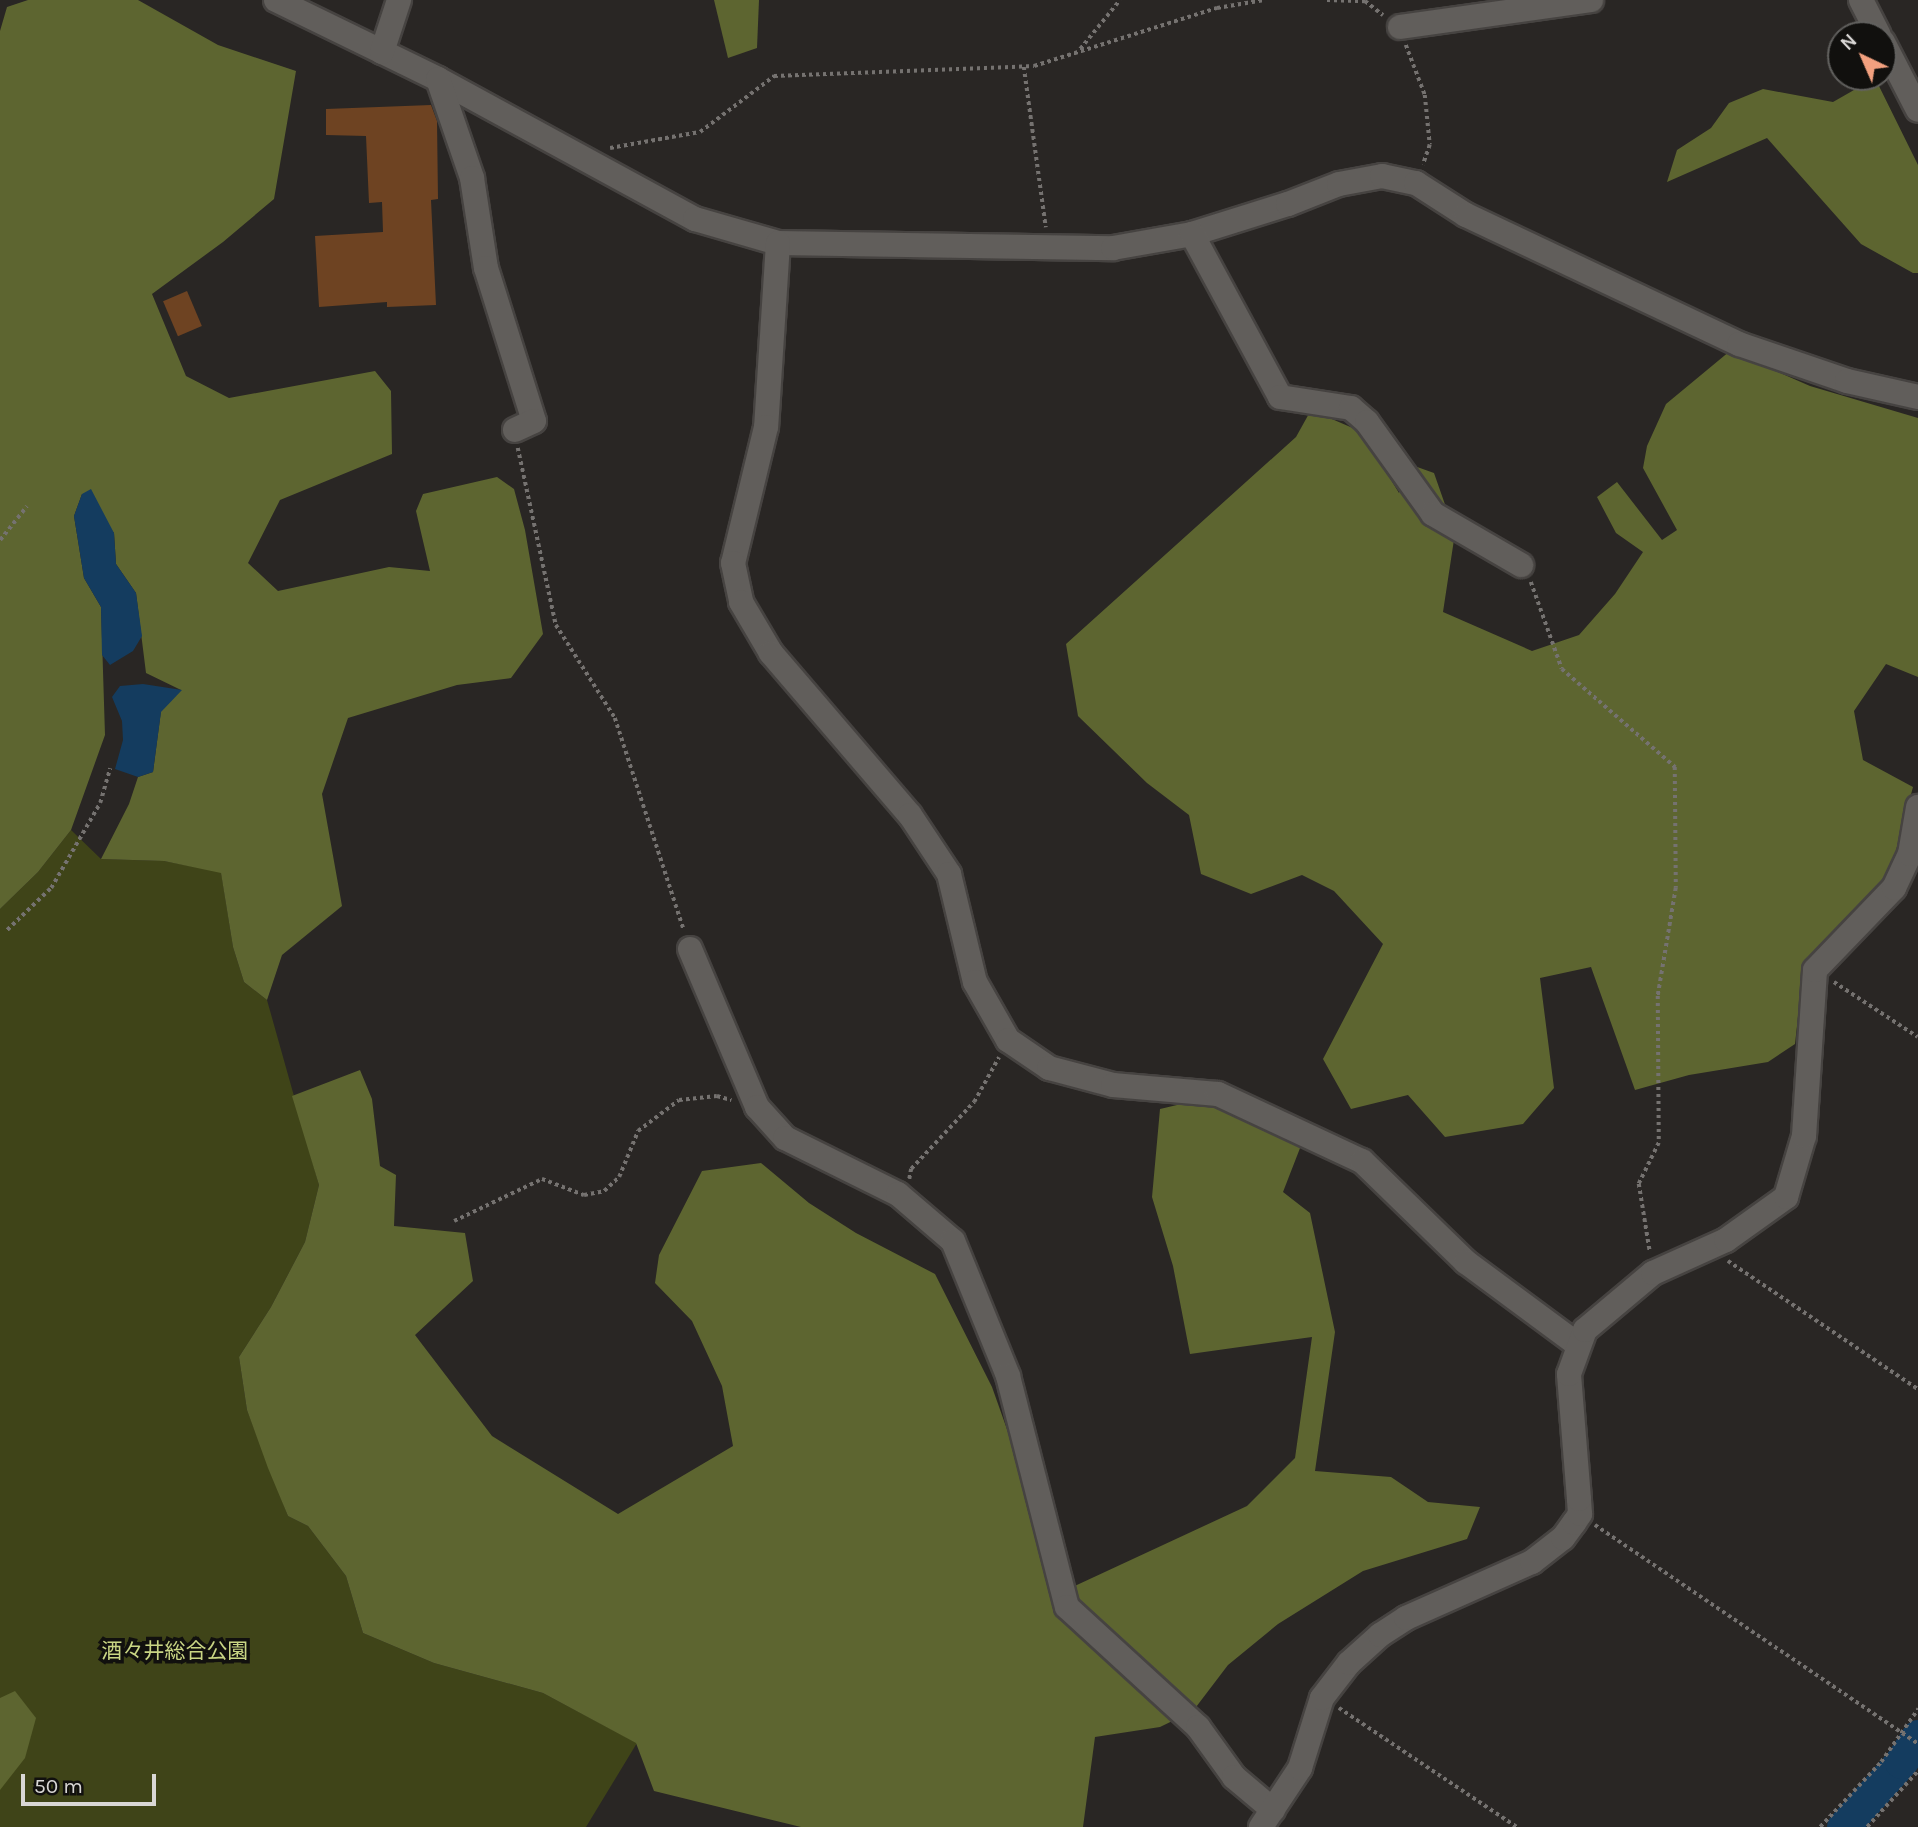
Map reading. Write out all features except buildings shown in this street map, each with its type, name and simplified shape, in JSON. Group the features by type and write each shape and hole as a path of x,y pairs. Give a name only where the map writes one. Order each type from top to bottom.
{"street":[{"path":"276,0 438,79 695,219 778,243 1113,248 1192,234 1288,204 1339,184 1382,176 1416,183 1466,215 1700,328 1847,381 1918,397"},
{"path":"382,52 399,0"},
{"path":"1400,27 1591,0"},
{"path":"1861,0 1872,21"},
{"path":"1897,69 1918,110"},
{"path":"438,79 472,178 486,268 534,421 515,430"},
{"path":"1192,234 1280,397 1351,408 1367,422 1433,514 1521,565"},
{"path":"778,243 766,427 733,563 741,602 771,653 910,815 949,874 975,982 1008,1040 1049,1068 1113,1085 1218,1094 1362,1161 1466,1262 1578,1345"},
{"path":"690,949 757,1107 785,1138 904,1199 953,1241 1003,1364 1068,1607 1198,1727 1267,1819 1300,1768 1322,1698 1349,1663 1380,1635 1406,1618 1532,1562 1563,1538 1580,1514 1569,1374 1585,1329 1653,1273 1709,1248 1771,1210 1786,1197 1796,1173 1804,1136 1815,970 1894,888 1910,854 1918,807"}],"path":[{"path":"1079,50 1120,0"},
{"path":"574,154 700,132 774,76 1034,66 1217,8 1264,0"},
{"path":"1327,0 1366,1 1400,27 1425,95 1430,145 1416,183"},
{"path":"1024,67 1049,248"},
{"path":"515,430 556,625 615,718 690,949"},
{"path":"0,540 27,506"},
{"path":"1521,565 1537,593 1562,669 1675,766 1676,888 1658,996 1659,1143 1639,1184 1653,1273"},
{"path":"7,930 51,888 100,803 110,768"},
{"path":"1815,970 1918,1037"},
{"path":"904,1199 911,1169 974,1102 1008,1040"},
{"path":"454,1222 542,1179 584,1195 604,1191 619,1177 638,1131 679,1100 717,1096 757,1107"},
{"path":"1709,1248 1918,1389"},
{"path":"1580,1514 1918,1744"},
{"path":"1322,1698 1517,1827"},
{"path":"1821,1827 1904,1734 1918,1709"},
{"path":"1867,1827 1918,1771"}],"green space":[{"path":"28,0 138,0 218,45 296,71 274,199 223,242 152,294 186,376 229,398 375,371 391,391 392,454 280,500 248,563 278,591 389,567 430,571 416,511 423,494 497,477 514,489 525,530 543,634 511,678 457,685 348,718 322,794 342,906 282,955 267,1000 244,982 233,947 221,873 164,861 101,859 129,804 138,777 153,772 161,711 181,690 146,673 136,593 116,564 114,533 82,494 74,516 84,578 101,607 105,735 71,830 38,872 0,909 0,31 7,7"},
{"path":"714,0 759,0 757,48 728,58"},
{"path":"1763,89 1833,102 1852,91 1881,91 1918,165 1918,273 1913,273 1861,244 1767,138 1667,182 1677,150 1711,128 1729,103"},
{"path":"1730,351 1810,386 1918,418 1918,677 1886,664 1854,711 1863,760 1913,787 1890,873 1804,963 1795,1044 1768,1062 1689,1075 1635,1090 1591,967 1540,978 1554,1088 1523,1124 1445,1137 1408,1095 1351,1109 1323,1059 1383,944 1334,891 1302,875 1251,894 1201,874 1189,815 1147,783 1078,716 1066,644 1296,437 1311,410 1362,432 1399,493 1406,463 1434,473 1455,533 1443,612 1532,651 1579,635 1615,594 1643,552 1616,533 1597,497 1617,482 1662,540 1677,530 1643,468 1647,446 1666,404"},
{"name":"酒々井総合公園","path":"71,830 101,859 164,861 221,872 233,947 244,982 267,1000 319,1185 305,1242 271,1307 239,1357 247,1410 288,1516 308,1526 346,1576 363,1633 434,1663 543,1693 637,1743 586,1827 0,1827 0,909 38,872"},
{"path":"360,1070 372,1099 380,1166 396,1175 394,1226 465,1233 473,1281 415,1335 492,1436 618,1514 733,1446 722,1386 692,1321 655,1283 659,1255 702,1171 761,1163 809,1203 856,1233 935,1274 992,1387 1035,1508 1051,1597 1247,1506 1295,1458 1312,1337 1190,1354 1173,1266 1152,1197 1160,1109 1211,1097 1302,1143 1283,1192 1310,1213 1335,1332 1315,1471 1391,1477 1428,1502 1480,1507 1467,1539 1363,1571 1278,1624 1228,1665 1193,1711 1160,1727 1095,1737 1083,1827 801,1827 654,1791 636,1743 543,1693 434,1663 363,1633 346,1576 308,1526 288,1516 268,1468 247,1410 239,1357 271,1307 305,1242 319,1185 292,1096"},
{"path":"15,1691 36,1718 25,1758 0,1790 0,1698"}],"water":[{"path":"91,489 114,533 116,564 136,593 142,636 133,651 110,665 102,655 101,607 84,578 74,516 82,494"},
{"path":"143,684 182,690 161,712 153,772 138,777 115,769 123,740 122,721 112,697 120,686"}],"waterway":[{"path":"1843,1827 1901,1762 1918,1736"}]}
